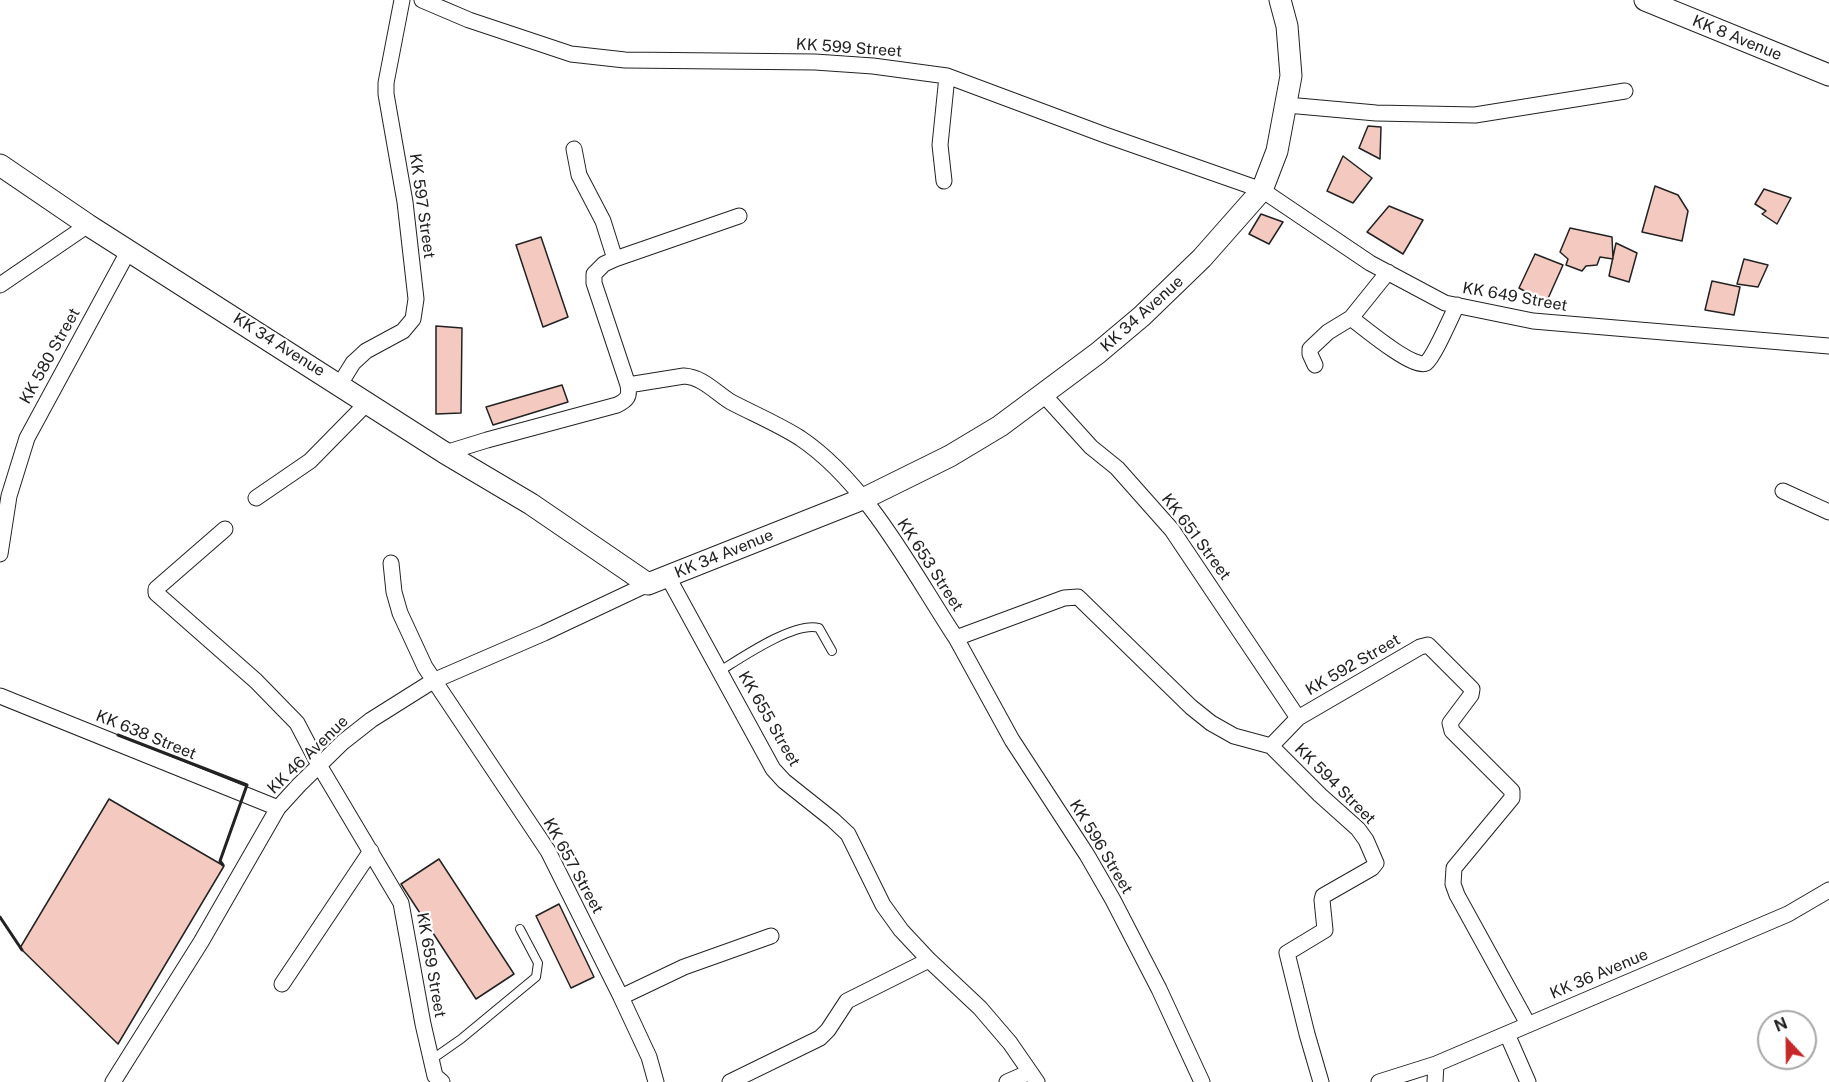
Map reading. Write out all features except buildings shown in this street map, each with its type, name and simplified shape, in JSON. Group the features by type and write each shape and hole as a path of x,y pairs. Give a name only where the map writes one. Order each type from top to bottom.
{"main road":[{"name":"KK 34 Avenue","path":"0,165 88,225 446,453 531,504 648,584 865,498 950,456 1000,426 1098,353 1150,308 1202,258 1262,190 1277,151 1291,75 1287,26 1280,0"},
{"name":"KK 8 Avenue","path":"1645,0 1829,75"}],"street":[{"name":"KK 597 Street","path":"340,384 353,363 366,351 403,331 413,319 416,299 405,202 386,93 386,82 402,0"},
{"name":"KK 599 Street","path":"422,0 469,21 571,54 625,60 815,62 873,66 947,76 1262,190"},
{"path":"944,181 940,145 947,76"},
{"path":"1287,105 1376,113 1475,114 1625,91"},
{"path":"574,149 579,175 603,221 615,259"},
{"name":"KK 649 Street","path":"1262,190 1370,263 1444,303 1533,321 1829,346"},
{"path":"446,453 617,405 627,400 629,393 594,283 594,274 604,264 615,259 739,216"},
{"path":"0,285 88,225"},
{"name":"KK 580 Street","path":"0,554 9,496 27,438 45,400 129,250"},
{"path":"1315,365 1310,349 1328,332 1351,318 1388,272"},
{"path":"1351,318 1390,347 1416,363 1422,364 1428,361 1433,353 1457,305"},
{"name":"KK 653 Street","path":"627,386 684,376 694,377 730,401 800,438 865,498 956,638 1073,597"},
{"name":"KK 651 Street","path":"1043,394 1091,447 1117,468 1172,530 1298,718"},
{"path":"256,498 310,461 368,402"},
{"path":"1784,491 1829,512"},
{"name":"KK 659 Street","path":"225,529 156,589 156,593 256,681 297,723 403,910 435,1080"},
{"name":"KK 657 Street","path":"391,562 394,592 400,613 433,681 548,851 621,997 649,1058 656,1082"},
{"name":"KK 655 Street","path":"668,577 773,769 784,781 848,834 883,905 901,930 980,1008 1010,1043 1034,1077"},
{"name":"KK 46 Avenue","path":"113,1082 201,942 278,808 343,742 371,720 433,681 544,633 648,584"},
{"name":"KK 594 Street","path":"1073,597 1078,597 1191,707 1211,723 1234,736 1271,746 1358,829 1366,840 1376,863 1372,868 1323,896 1325,930 1287,953 1321,1082"},
{"name":"KK 596 Street","path":"956,638 1012,740 1087,855 1113,900 1159,989 1202,1082"},
{"name":"KK 592 Street","path":"1271,746 1298,718 1420,647 1428,645 1472,689 1471,695 1450,723 1452,731 1512,791 1512,798 1454,868 1452,884 1528,1024"},
{"name":"KK 638 Street","path":"0,696 278,808"},
{"path":"282,984 370,851"},
{"name":"KK 36 Avenue","path":"1380,1082 1436,1064 1788,914 1829,890"},
{"path":"621,997 684,967 771,936"},
{"path":"730,1082 820,1038 847,1001 929,960"},
{"path":"1507,1034 1528,1082"},
{"path":"1435,1082 1436,1064"},
{"path":"1007,1082 1034,1077"}],"lane":[{"path":"720,671 778,637 811,626 819,628 832,651"},
{"path":"431,1060 461,1039 536,977 538,963 520,929"}],"wall":[{"path":"118,735 247,785 220,861 223,865"},
{"path":"0,917 22,950"}]}
